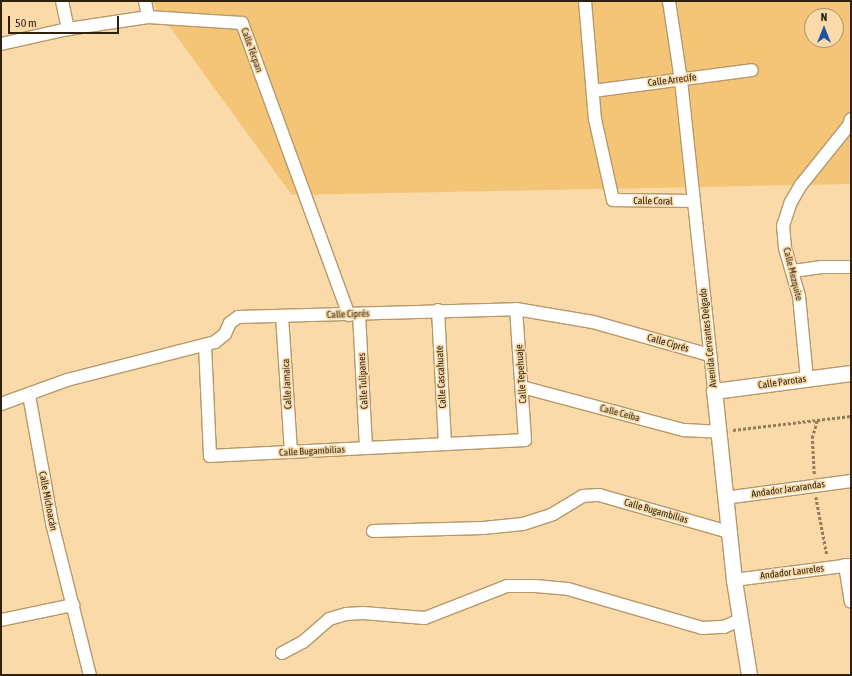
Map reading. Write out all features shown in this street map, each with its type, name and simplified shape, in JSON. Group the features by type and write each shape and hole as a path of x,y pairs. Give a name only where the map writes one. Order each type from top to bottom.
{"street":[{"path":"62,1 68,29"},
{"path":"145,1 148,17"},
{"path":"585,1 593,91"},
{"name":"Avenida Cervantes Delgado","path":"669,1 681,80 734,580 749,675"},
{"name":"Calle Técpan","path":"1,44 68,29 148,17 242,23 306,197"},
{"name":"Calle Arrecife","path":"593,91 752,70"},
{"name":"Calle Coral","path":"593,91 595,119 613,200 694,201"},
{"name":"Calle Mezquite","path":"807,379 799,296 793,271 785,248 784,226 791,202 801,185 849,125 851,119"},
{"name":"Calle Tulipanes","path":"306,197 354,314 366,448"},
{"path":"793,271 822,267 851,267"},
{"name":"Calle Ciprés","path":"1,404 67,380 215,342 225,334 230,323 238,317 438,310 516,309 593,322 710,355"},
{"name":"Calle Tepehuaje","path":"516,309 525,440"},
{"name":"Calle Cascahuate","path":"438,310 445,444"},
{"name":"Calle Jamaica","path":"282,316 291,452"},
{"name":"Calle Bugambilias","path":"205,345 210,456 525,440"},
{"name":"Calle Parotas","path":"714,391 851,373"},
{"name":"Calle Ceiba","path":"522,387 684,430 718,432"},
{"name":"Calle Michoacán","path":"29,395 52,523 90,675"},
{"name":"Andador Jacarandas","path":"725,498 851,481"},
{"name":"Calle Bugambilias","path":"373,532 483,528 523,524 553,514 583,496 598,495 729,532"},
{"path":"848,565 851,602"},
{"name":"Andador Laureles","path":"734,580 848,565"},
{"path":"282,653 303,642 329,619 346,614 363,613 425,618 507,586 535,586 568,589 702,628 724,626 740,620"},
{"path":"1,620 73,605"}],"path":[{"path":"718,432 851,416"}],"shaded area":[{"path":"151,1 851,1 851,184 292,195"}]}
